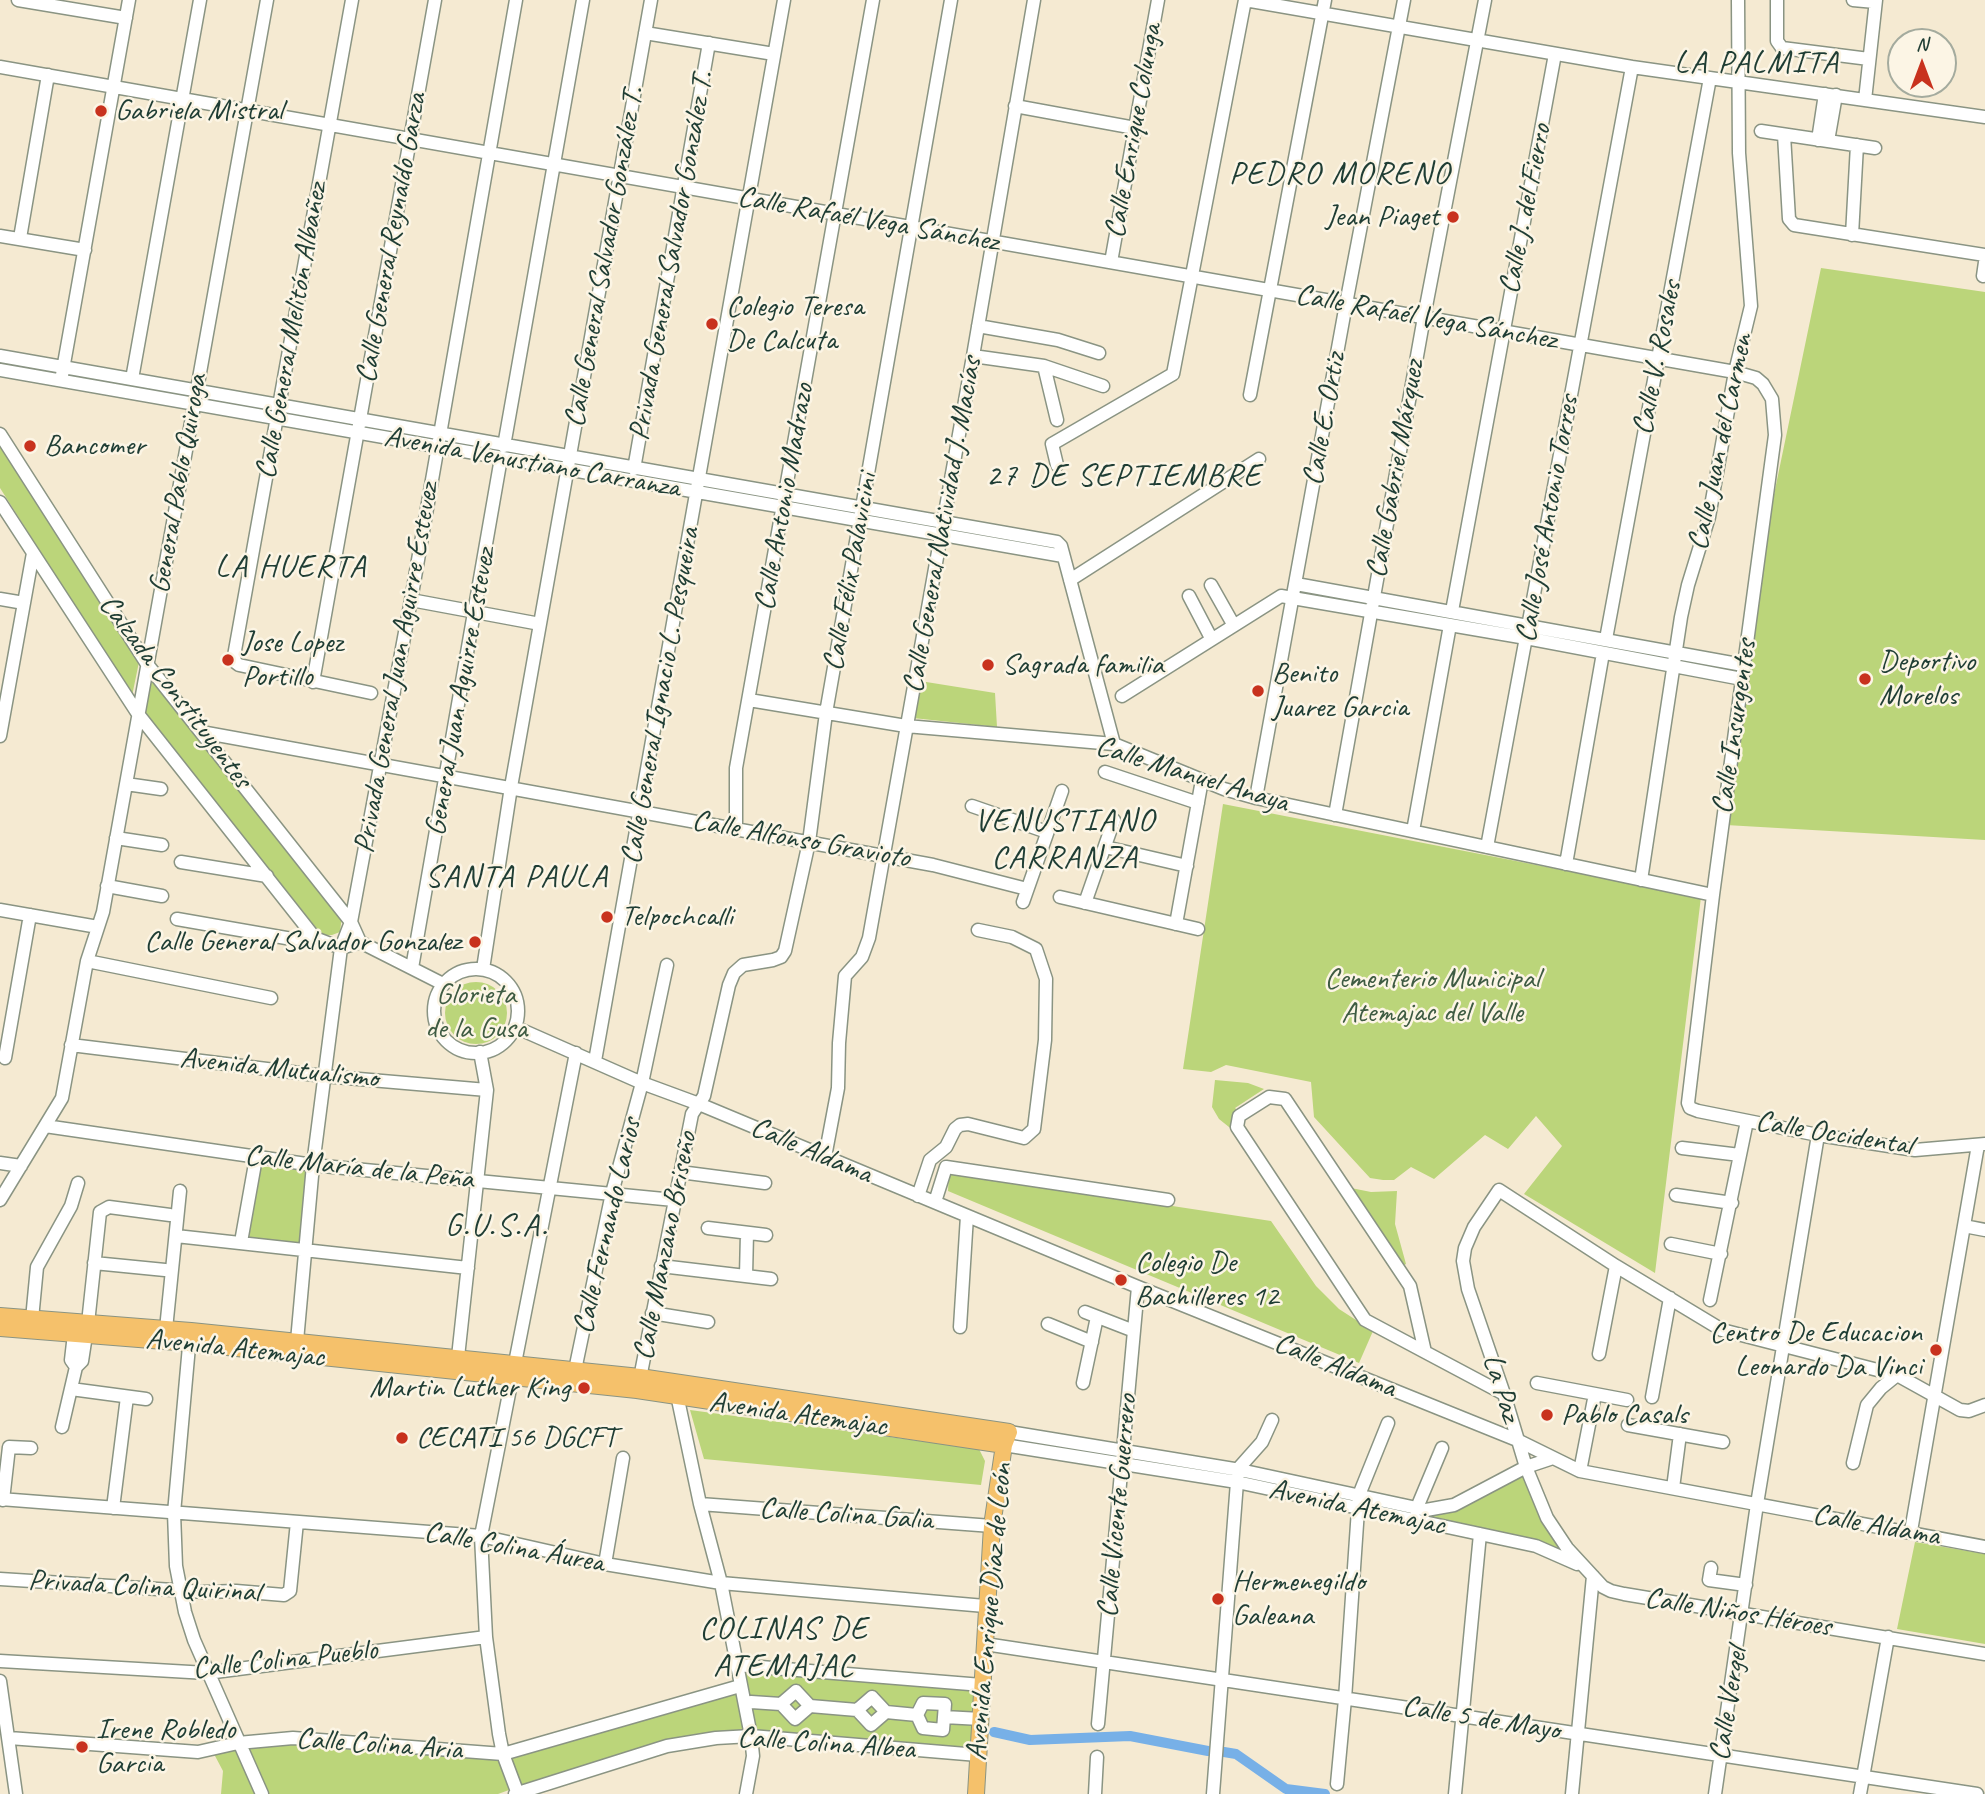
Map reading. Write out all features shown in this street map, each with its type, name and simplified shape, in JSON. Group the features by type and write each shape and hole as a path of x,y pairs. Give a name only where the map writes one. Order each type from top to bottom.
{"main road":[{"name":"Avenida Atemajac","path":"0,1316 32,1319 83,1331 166,1329 190,1337 638,1384 1006,1438"},
{"name":"Avenida Atemajac","path":"0,1328 297,1341 458,1357 512,1370 575,1370 638,1384"},
{"name":"Avenida Enrique Díaz de León","path":"976,1794 985,1606 992,1526 1006,1438"}],"street":[{"path":"18,0 126,18"},
{"path":"61,381 130,0"},
{"path":"132,379 200,0"},
{"name":"General Pablo Quiroga","path":"0,1200 62,1098 87,961 98,927 116,838 267,0"},
{"name":"Calle General Melitón Albañez","path":"313,682 239,665 234,656 352,0"},
{"name":"Calle General Reynaldo Garza","path":"313,682 435,0"},
{"name":"Privada General Juan Aguirre Estevez","path":"297,1341 313,1166 341,948 351,922 381,764 516,0"},
{"name":"General Juan Aguirre Estevez","path":"412,968 583,0"},
{"name":"Calle General Salvador González T.","path":"483,969 511,787 651,0"},
{"name":"Calle General Ignacio L. Pesqueira","path":"596,1061 784,0"},
{"name":"Calle Antonio Madrazo","path":"736,829 736,768 873,0"},
{"name":"Calle Félix Palavicini","path":"699,1104 704,1096 734,973 743,965 773,960 785,951 809,842 826,713 951,0"},
{"name":"Calle General Natividad J. Macías","path":"825,1157 838,1088 845,976 862,957 869,938 1034,0"},
{"name":"Calle Enrique Colunga","path":"1111,262 1158,0"},
{"path":"1057,465 1052,444 1173,374 1245,0 1632,67 1985,117"},
{"path":"1250,395 1325,0"},
{"name":"Calle E. Ortiz","path":"1256,798 1346,304 1405,0"},
{"name":"Calle Gabriel Márquez","path":"1335,815 1423,317 1485,0"},
{"name":"Calle Juan del Carmen","path":"1641,880 1675,652 1688,585 1709,517 1735,372 1751,306 1739,153 1738,0"},
{"path":"1777,0 1777,44 1782,48 1870,59"},
{"path":"1853,0 1876,1 1865,100"},
{"path":"645,33 774,54"},
{"name":"Privada General Salvador González T.","path":"634,469 709,43"},
{"name":"Calle J. del Fierro","path":"1413,831 1502,331 1555,54"},
{"name":"Calle Rafaél Vega Sánchez","path":"0,67 1735,372"},
{"name":"Calle José Antonio Torres","path":"1486,847 1632,67"},
{"path":"20,238 48,75"},
{"name":"Calle V. Rosales","path":"1606,639 1710,78"},
{"path":"1823,140 1830,94"},
{"path":"1015,106 1135,128"},
{"path":"1761,131 1875,148"},
{"path":"1784,135 1790,222 1852,235 1985,255"},
{"path":"1852,235 1857,145"},
{"path":"0,236 85,250"},
{"path":"1983,276 1985,262"},
{"path":"978,326 1058,340 1099,353"},
{"name":"Avenida Venustiano Carranza","path":"0,356 132,379 195,397"},
{"path":"973,356 1044,366 1103,386"},
{"path":"1044,366 1056,420"},
{"name":"Avenida Venustiano Carranza","path":"0,370 61,381 195,397 1061,550 1070,580"},
{"name":"Calle Insurgentes","path":"1688,1103 1713,895 1774,450 1775,421 1772,399 1756,378 1735,372"},
{"name":"Calzada Constituyentes","path":"0,434 147,664 351,922 360,942"},
{"path":"1114,744 1070,580 1259,459"},
{"name":"Avenida Venustiano Carranza","path":"568,463 634,469 699,486"},
{"name":"Calzada Constituyentes","path":"0,502 138,713 316,938 341,948"},
{"path":"0,736 6,667 33,553"},
{"path":"1210,584 1233,624"},
{"path":"1296,584 1372,597 1451,618 1528,632 1606,639 1744,665"},
{"path":"1189,596 1212,638"},
{"path":"1122,696 1281,596 1370,611 1451,618"},
{"path":"0,599 23,603"},
{"path":"411,600 540,624"},
{"path":"1528,632 1603,653 1742,678"},
{"path":"1566,864 1603,653"},
{"path":"313,682 371,693"},
{"name":"Calle Manuel Anaya","path":"749,700 906,726 1114,744 1202,780 1256,798 1713,895"},
{"name":"Calle Alfonso Gravioto","path":"201,732 933,864 1025,895 1062,791"},
{"path":"1105,772 1198,803"},
{"path":"1176,924 1202,780"},
{"path":"126,784 161,789"},
{"path":"972,806 1047,832"},
{"path":"1085,903 1114,820"},
{"path":"116,838 162,845"},
{"path":"1105,847 1187,866"},
{"path":"181,862 267,876"},
{"path":"107,886 162,896"},
{"path":"1060,897 1198,929"},
{"path":"0,910 98,927"},
{"path":"5,1058 30,915"},
{"path":"177,919 292,939 316,938"},
{"path":"918,1196 930,1160 946,1147 960,1125 968,1124 1024,1138 1034,1129 1045,1040 1046,979 1036,949 1012,937 978,930"},
{"path":"341,948 360,942 443,984"},
{"path":"87,961 271,998"},
{"name":"Calle Fernando Larios","path":"575,1370 612,1193 642,1083 667,965"},
{"path":"483,969 505,980 513,990 518,1014 515,1027 501,1044 480,1052 466,1051 453,1046 442,1036 436,1024 436,996 443,984 461,971 483,969"},
{"name":"Calle Aldama","path":"515,1027 642,1083 1517,1440 1580,1471 1985,1547"},
{"name":"Avenida Mutualismo","path":"71,1045 324,1076 487,1090"},
{"path":"458,1357 487,1090 480,1052"},
{"path":"517,1794 503,1754 486,1637 481,1536 576,1053"},
{"path":"1425,1352 1410,1286 1285,1099 1269,1097 1239,1116 1237,1127 1365,1320 1425,1352 1504,1394"},
{"name":"Calle Occidental","path":"1688,1103 1690,1108 1698,1111 1818,1135 1915,1150 1982,1145"},
{"name":"Calle Manzano Briseño","path":"638,1384 692,1114 699,1104"},
{"path":"1710,1300 1747,1121"},
{"name":"Calle María de la Peña","path":"45,1125 313,1166 674,1199"},
{"name":"Calle Vergel","path":"1714,1794 1782,1345 1818,1135"},
{"path":"1911,1531 1964,1226 1982,1145"},
{"path":"1682,1148 1740,1155"},
{"path":"241,1242 256,1158"},
{"path":"0,1163 21,1166"},
{"path":"934,1202 947,1167 1168,1200"},
{"path":"680,1172 765,1183"},
{"path":"32,1319 37,1267 71,1206 78,1183"},
{"name":"La Paz","path":"1588,1572 1557,1536 1526,1467 1468,1289 1463,1261 1474,1227 1499,1190 1616,1266"},
{"path":"166,1329 180,1191"},
{"path":"1676,1195 1732,1203"},
{"path":"62,1427 76,1367 71,1360 83,1331 100,1212 105,1208 170,1216"},
{"path":"960,1327 967,1216"},
{"path":"1964,1226 1985,1230"},
{"path":"708,1228 766,1235"},
{"path":"746,1276 747,1233"},
{"path":"176,1236 468,1268"},
{"path":"1671,1244 1721,1254"},
{"path":"94,1263 166,1270"},
{"path":"661,1266 771,1279"},
{"path":"1599,1354 1616,1266 1722,1331 1897,1375 1960,1410 1969,1411 1985,1405"},
{"name":"Calle Vicente Guerrero","path":"1098,1724 1138,1287"},
{"path":"1652,1397 1670,1298"},
{"path":"652,1313 708,1322"},
{"path":"1083,1384 1092,1342 1091,1315 1134,1331"},
{"path":"1048,1324 1092,1342"},
{"path":"190,1337 174,1513 176,1566 194,1640 262,1794"},
{"path":"1853,1463 1867,1405 1881,1388 1897,1375"},
{"path":"1536,1383 1627,1400"},
{"path":"71,1389 146,1399"},
{"path":"676,1390 700,1504 721,1583 751,1736 753,1756 746,1794"},
{"path":"1580,1471 1595,1394"},
{"path":"113,1508 127,1397"},
{"path":"1213,1794 1238,1476 1262,1442 1272,1420"},
{"path":"1337,1784 1359,1502 1388,1423"},
{"path":"1628,1425 1723,1442"},
{"path":"1673,1488 1680,1434"},
{"name":"Avenida Atemajac","path":"1006,1438 1238,1476 1359,1502 1536,1546 1588,1572"},
{"path":"1,1499 9,1447 31,1448"},
{"path":"1416,1510 1442,1448"},
{"path":"605,1564 623,1458"},
{"name":"Avenida Atemajac","path":"1359,1502 1436,1510 1454,1505 1526,1467 1553,1458"},
{"name":"Calle Colina Áurea","path":"1,1499 481,1536 605,1564 721,1583 985,1606"},
{"name":"Calle Colina Galia","path":"700,1504 992,1526"},
{"name":"Privada Colina Quirinal","path":"0,1579 180,1591 288,1594 297,1522"},
{"path":"1455,1794 1480,1534"},
{"path":"1711,1568 1709,1580 1746,1585"},
{"path":"1572,1794 1588,1572"},
{"name":"Calle Niños Héroes","path":"1588,1572 1611,1591 1985,1654"},
{"name":"Calle Colina Pueblo","path":"0,1661 207,1673 486,1637"},
{"path":"1860,1794 1888,1637"},
{"name":"Calle 5 de Mayo","path":"985,1644 1977,1794"},
{"path":"736,1665 982,1685"},
{"path":"0,1681 16,1794"},
{"name":"Calle Colina Aria","path":"9,1738 198,1752 238,1743 293,1738 503,1754 740,1686"},
{"path":"782,1704 796,1691 810,1706 857,1710 871,1725 886,1712"},
{"path":"857,1710 872,1697 886,1712 917,1715"},
{"path":"751,1702 782,1704 795,1719 810,1706"},
{"path":"923,1703 945,1704 943,1730 923,1728 917,1715 923,1703"},
{"path":"944,1717 981,1719"},
{"name":"Calle Colina Albea","path":"517,1794 667,1746 716,1738 751,1736 978,1755"},
{"path":"1095,1794 1097,1757"}],"green space":[{"name":"Deportivo Morelos","path":"1821,268 1985,292 1985,840 1726,825 1766,533"},
{"path":"0,444 139,662 132,696 0,488"},
{"path":"150,679 342,916 340,932 322,935 145,714"},
{"path":"920,681 995,693 997,727 913,718"},
{"name":"Cementerio Municipal Atemajac del Valle","path":"1223,804 1701,897 1655,1273 1524,1194 1562,1146 1536,1116 1508,1149 1485,1135 1434,1179 1411,1167 1394,1180 1383,1180 1370,1178 1314,1117 1311,1082 1226,1065 1211,1072 1183,1069"},
{"name":"Glorieta de la Gusa","path":"470,982 482,982 498,991 505,1001 505,1025 498,1035 482,1044 470,1044 459,1039 450,1030 445,1019 445,1007 450,996 459,987"},
{"path":"1215,1080 1248,1083 1264,1089 1235,1108 1240,1113 1234,1131 1219,1119 1212,1107"},
{"path":"258,1166 307,1171 299,1245 249,1239"},
{"path":"949,1172 1271,1221 1316,1286 1339,1309 1373,1331 1359,1363 948,1191"},
{"path":"1351,1188 1371,1192 1397,1191 1395,1224 1406,1264 1401,1267"},
{"path":"690,1410 979,1449 985,1461 981,1485 704,1459"},
{"path":"1522,1475 1567,1557 1368,1502 1444,1513"},
{"path":"1915,1542 1985,1554 1985,1644 1897,1629"},
{"path":"743,1670 978,1690 973,1751 756,1733"},
{"path":"737,1692 743,1732 523,1789 508,1757"},
{"path":"297,1742 360,1750 498,1759 509,1790 498,1794 269,1794 246,1747"},
{"path":"235,1748 257,1794 221,1794 223,1771 214,1754"}],"waterway":[{"path":"994,1732 1030,1740 1130,1736 1208,1751"},
{"path":"1224,1752 1236,1754 1286,1789 1325,1794"}],"place":[{"name":"Gabriela Mistral","path":"101,111"},
{"name":"Jean Piaget","path":"1453,217"},
{"name":"Colegio Teresa De Calcuta","path":"712,324"},
{"name":"Bancomer","path":"30,446"},
{"name":"Jose Lopez Portillo","path":"228,660"},
{"name":"Sagrada familia","path":"988,665"},
{"name":"Deportivo Morelos","path":"1865,679"},
{"name":"Benito Juarez Garcia","path":"1258,691"},
{"name":"Telpochcalli","path":"607,917"},
{"name":"Calle General Salvador Gonzalez","path":"475,942"},
{"name":"Colegio De Bachilleres 12","path":"1121,1280"},
{"name":"Centro De Educacion Leonardo Da Vinci","path":"1936,1350"},
{"name":"Martin Luther King","path":"584,1388"},
{"name":"Pablo Casals","path":"1547,1415"},
{"name":"CECATI 56 DGCFT","path":"402,1438"},
{"name":"Hermenegildo Galeana","path":"1218,1599"},
{"name":"Irene Robledo Garcia","path":"82,1747"}],"district":[{"name":"LA PALMITA","path":"1757,64"},
{"name":"PEDRO MORENO","path":"1340,175"},
{"name":"27 DE SEPTIEMBRE","path":"1124,477"},
{"name":"LA HUERTA","path":"291,568"},
{"name":"VENUSTIANO CARRANZA","path":"1065,840"},
{"name":"SANTA PAULA","path":"517,878"},
{"name":"G.U.S.A.","path":"497,1227"},
{"name":"COLINAS DE ATEMAJAC","path":"784,1648"}]}
